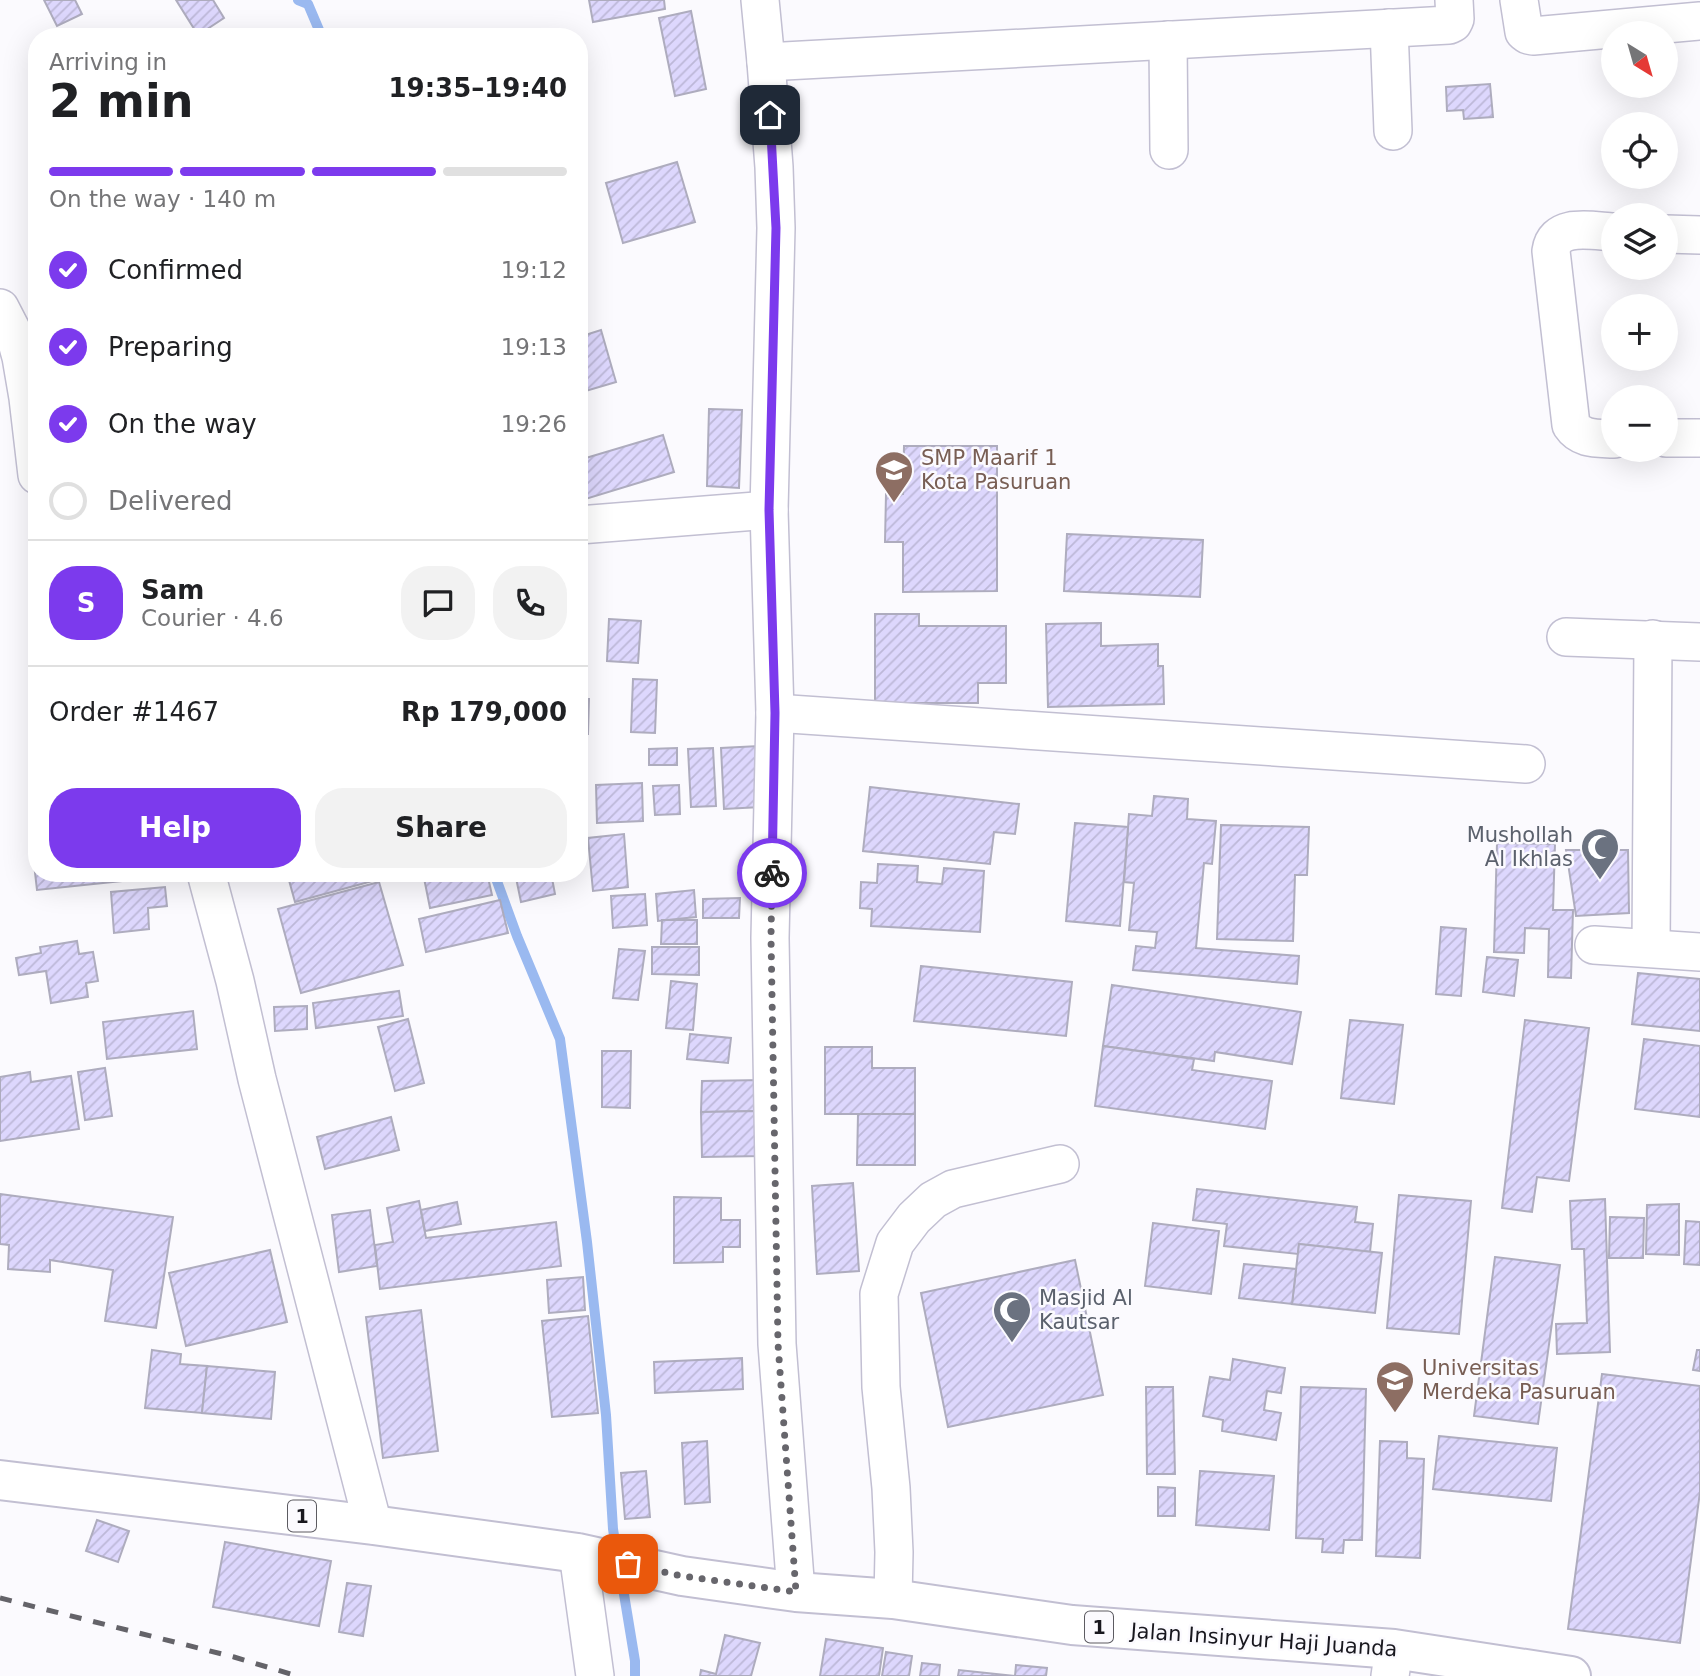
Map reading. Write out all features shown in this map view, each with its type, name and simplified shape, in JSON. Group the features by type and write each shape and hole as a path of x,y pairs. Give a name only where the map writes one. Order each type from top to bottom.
{"highway":[{"name":"Jalan Insinyur Haji Juanda","path":"0,1479 373,1525 603,1559 682,1576 796,1592 893,1599 1072,1625 1392,1662 1571,1676"}],"street":[{"path":"760,0 774,167 776,228 769,510 775,713 771,937 777,1330 796,1592"},
{"path":"766,62 1453,23 1454,0"},
{"path":"1519,0 1524,32 1533,36 1700,21"},
{"path":"1390,28 1393,131"},
{"path":"1168,40 1169,150"},
{"path":"1601,231 1566,230 1553,242 1551,251 1571,425 1586,438 1601,439"},
{"path":"1678,234 1700,235"},
{"path":"0,308 16,338 28,398"},
{"path":"1678,438 1700,438"},
{"path":"588,524 769,510"},
{"path":"1566,637 1700,642"},
{"path":"1651,948 1653,639"},
{"path":"775,713 1526,764"},
{"path":"208,882 373,1525"},
{"path":"1594,944 1700,952"},
{"path":"893,1599 894,1552 881,1387 879,1294 895,1243 914,1218 933,1200 953,1189 1060,1164"},
{"path":"595,1676 603,1559"}],"building":[{"path":"44,0 75,0 82,14 57,26"},
{"path":"176,0 213,0 224,18 209,28 194,28"},
{"path":"589,0 664,0 665,9 593,22"},
{"path":"691,11 706,89 675,96 659,18"},
{"path":"1490,84 1493,117 1464,119 1463,110 1447,111 1446,87"},
{"path":"677,162 695,222 623,243 606,183"},
{"path":"601,330 616,382 588,390 588,334"},
{"path":"709,409 742,410 739,488 707,486"},
{"path":"663,435 674,472 588,498 588,457"},
{"path":"904,446 997,446 997,591 903,592 903,542 885,542 886,494 903,494"},
{"path":"1067,534 1203,540 1200,597 1064,591"},
{"path":"875,614 919,614 919,626 1006,626 1006,683 978,683 978,703 875,703"},
{"path":"609,619 641,621 638,663 607,661"},
{"path":"1101,623 1101,646 1158,644 1158,666 1163,666 1164,704 1048,707 1046,624"},
{"path":"633,679 657,680 655,733 631,732"},
{"path":"759,746 761,807 724,809 721,748"},
{"path":"677,748 677,765 649,765 649,749"},
{"path":"713,748 716,806 691,807 688,749"},
{"path":"642,783 643,821 597,823 596,785"},
{"path":"679,785 680,814 655,815 653,786"},
{"path":"870,787 1019,804 1015,834 994,832 990,864 863,851"},
{"path":"1154,796 1188,799 1187,819 1216,821 1212,864 1204,863 1196,948 1299,956 1297,984 1133,970 1136,946 1155,948 1157,932 1129,930 1134,883 1124,882 1129,814 1152,816"},
{"path":"1075,823 1128,827 1120,926 1066,921"},
{"path":"1221,825 1309,827 1307,875 1295,875 1293,941 1217,939"},
{"path":"624,834 628,887 593,891 588,838"},
{"path":"1497,843 1555,844 1553,910 1573,910 1571,978 1548,977 1549,929 1525,928 1524,953 1494,952"},
{"name":"Mushollah Al Ikhlas","path":"1566,850 1628,850 1629,913 1576,916"},
{"path":"878,864 918,866 917,882 942,884 944,868 984,871 980,932 871,926 872,909 860,908 861,882 877,883"},
{"path":"36,882 112,882 37,890"},
{"path":"289,882 369,882 295,902"},
{"path":"379,882 403,965 301,993 278,909"},
{"path":"425,882 489,882 492,895 430,908"},
{"path":"517,882 553,882 555,894 521,902"},
{"path":"165,887 167,906 148,908 149,929 114,933 111,892"},
{"path":"694,890 696,917 658,921 656,894"},
{"path":"645,894 647,925 613,928 611,896"},
{"path":"740,898 739,918 703,918 703,899"},
{"path":"500,900 508,933 426,952 419,919"},
{"path":"662,920 697,920 697,944 661,944"},
{"path":"1441,927 1466,929 1461,996 1436,994"},
{"path":"77,941 79,954 93,952 98,981 86,983 88,997 51,1003 46,971 19,975 16,958 41,953 40,947"},
{"path":"652,947 699,947 699,975 652,974"},
{"path":"619,949 645,951 638,1000 613,998"},
{"path":"1487,957 1518,960 1514,996 1483,992"},
{"path":"921,966 1072,982 1066,1036 914,1021"},
{"path":"1638,973 1700,979 1700,1031 1632,1024"},
{"path":"671,981 697,984 693,1030 666,1028"},
{"path":"1112,985 1301,1012 1292,1064 1215,1052 1214,1061 1103,1046"},
{"path":"399,991 403,1016 316,1028 313,1003"},
{"path":"307,1006 307,1029 275,1031 274,1007"},
{"path":"193,1011 197,1049 107,1059 103,1022"},
{"path":"408,1019 424,1083 395,1091 378,1027"},
{"path":"1350,1020 1403,1025 1394,1104 1341,1098"},
{"path":"1525,1020 1589,1028 1569,1181 1537,1177 1532,1212 1502,1208"},
{"path":"690,1034 731,1038 728,1063 687,1059"},
{"path":"1644,1039 1700,1046 1700,1117 1635,1109"},
{"path":"1103,1046 1194,1059 1192,1070 1272,1081 1265,1129 1095,1106"},
{"path":"825,1047 872,1047 872,1068 915,1068 915,1114 825,1114"},
{"path":"602,1051 631,1051 630,1108 602,1107"},
{"path":"105,1068 112,1116 85,1120 78,1072"},
{"path":"30,1072 31,1082 71,1076 79,1129 0,1141 0,1077"},
{"path":"762,1080 762,1111 701,1112 702,1081"},
{"path":"762,1111 762,1156 702,1157 701,1112"},
{"path":"858,1114 915,1114 915,1165 857,1165"},
{"path":"391,1117 399,1150 325,1169 317,1137"},
{"path":"853,1183 859,1271 817,1274 812,1186"},
{"path":"1197,1189 1357,1207 1355,1222 1373,1224 1370,1252 1299,1244 1298,1254 1224,1246 1227,1224 1193,1220"},
{"path":"0,1194 173,1217 156,1328 105,1321 113,1270 50,1260 50,1272 8,1269 9,1245 0,1244"},
{"path":"1399,1195 1471,1201 1459,1334 1387,1328"},
{"path":"674,1197 721,1198 721,1220 740,1220 740,1247 723,1247 723,1262 674,1263"},
{"path":"1605,1199 1610,1352 1557,1354 1556,1324 1587,1323 1584,1249 1572,1249 1570,1201"},
{"path":"419,1201 426,1238 556,1222 561,1266 380,1289 375,1245 393,1242 387,1208"},
{"path":"457,1202 461,1224 425,1231 421,1210"},
{"path":"1679,1204 1679,1255 1646,1254 1647,1205"},
{"path":"370,1210 377,1266 339,1272 332,1215"},
{"path":"1610,1217 1644,1218 1643,1258 1609,1258"},
{"path":"1686,1221 1700,1222 1700,1265 1684,1264"},
{"path":"1153,1223 1219,1231 1211,1294 1145,1286"},
{"path":"1299,1244 1382,1253 1375,1313 1292,1304"},
{"path":"270,1250 287,1322 186,1346 169,1273"},
{"path":"1495,1257 1560,1265 1538,1424 1474,1416"},
{"name":"Masjid Al Kautsar","path":"1075,1260 1103,1395 948,1427 921,1293"},
{"path":"1244,1264 1296,1269 1292,1304 1239,1298"},
{"path":"583,1277 585,1310 549,1313 547,1280"},
{"path":"421,1310 438,1451 383,1458 366,1317"},
{"path":"588,1316 598,1413 552,1417 542,1321"},
{"path":"152,1350 181,1354 180,1364 207,1366 202,1413 145,1408"},
{"path":"1697,1350 1700,1350 1700,1371 1693,1370"},
{"path":"742,1358 743,1389 655,1393 654,1362"},
{"path":"1233,1359 1285,1368 1281,1393 1267,1391 1264,1410 1281,1413 1276,1440 1222,1431 1223,1420 1203,1416 1210,1377 1230,1380"},
{"path":"207,1366 275,1372 271,1419 202,1413"},
{"path":"1602,1374 1700,1386 1700,1492 1680,1643 1568,1629"},
{"path":"1146,1387 1173,1387 1175,1474 1147,1474"},
{"path":"1301,1387 1366,1389 1362,1540 1344,1540 1343,1553 1322,1552 1323,1539 1296,1538"},
{"path":"1439,1436 1557,1448 1551,1501 1433,1489"},
{"path":"707,1441 710,1502 685,1504 682,1443"},
{"path":"1380,1441 1407,1442 1407,1458 1424,1459 1420,1558 1376,1556"},
{"path":"646,1471 650,1517 625,1519 621,1473"},
{"path":"1200,1471 1274,1476 1269,1530 1196,1525"},
{"path":"1158,1487 1175,1488 1175,1516 1158,1516"},
{"path":"97,1520 129,1531 118,1562 86,1551"},
{"path":"225,1542 331,1561 319,1626 213,1607"},
{"path":"347,1583 371,1586 363,1636 339,1632"},
{"path":"725,1635 760,1643 751,1676 700,1676 701,1670 716,1674"},
{"path":"826,1639 883,1648 879,1676 820,1676"},
{"path":"886,1652 912,1656 909,1676 882,1676"},
{"path":"922,1663 940,1665 939,1676 920,1676"},
{"path":"1016,1665 1047,1668 1046,1676 1015,1676"},
{"path":"959,1670 1015,1676 958,1676"}],"waterway":[{"path":"298,0 308,4 318,28"},
{"path":"497,882 560,1039 587,1242 606,1415 617,1554"},
{"path":"620,1570 635,1661 635,1676"}],"railway":[{"path":"0,1598 234,1657 297,1676"}],"way so far":[{"path":"628,1564 682,1576 796,1592 778,1344 772,873"}],"place":[{"name":"SMP Maarif 1 Kota Pasuruan","path":"894,504"},
{"name":"Mushollah Al Ikhlas","path":"1600,881"},
{"name":"Masjid Al Kautsar","path":"1012,1344"},
{"name":"Universitas Merdeka Pasuruan","path":"1395,1414"}],"route":[{"path":"770,115 776,228 769,510 775,713 772,873"}]}
